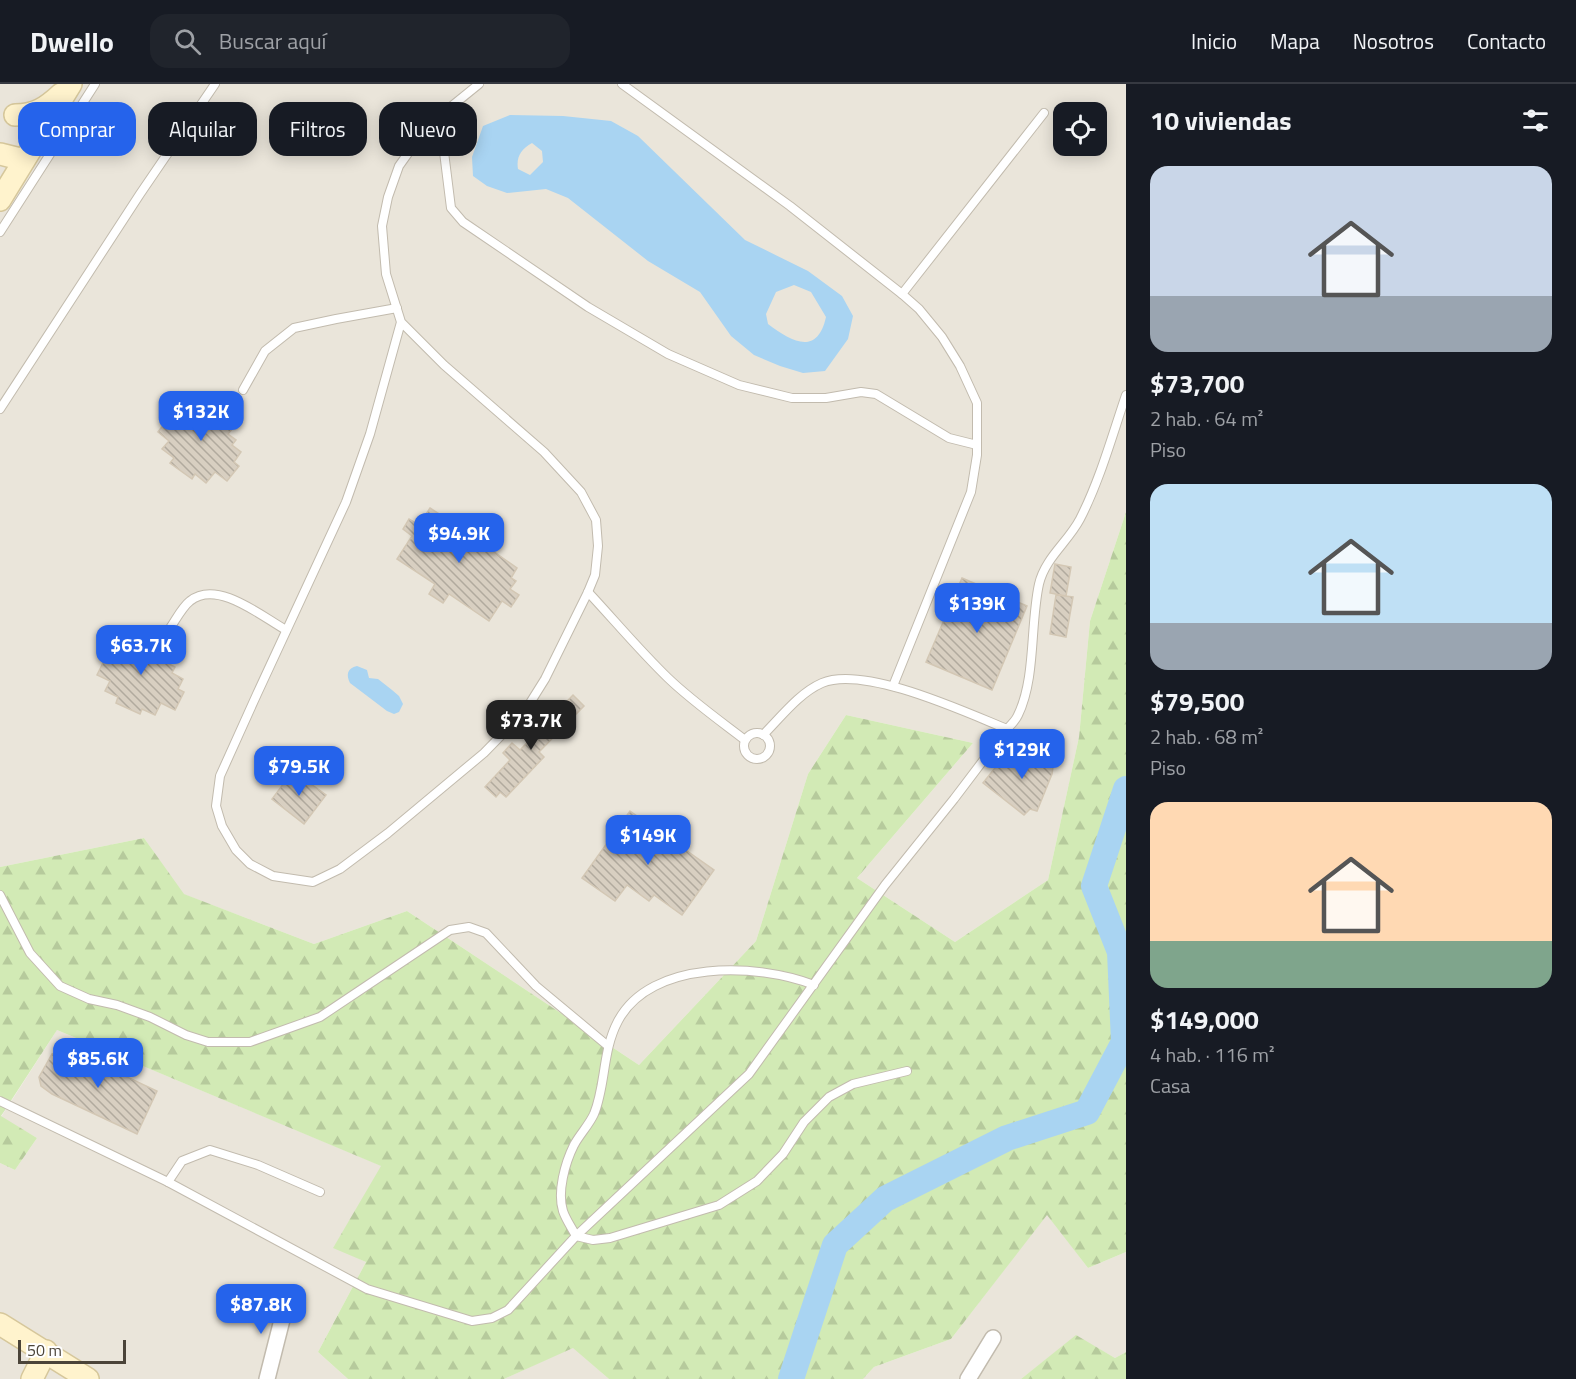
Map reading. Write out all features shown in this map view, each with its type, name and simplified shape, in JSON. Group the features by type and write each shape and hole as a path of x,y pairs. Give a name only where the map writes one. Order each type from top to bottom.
{"street":[{"path":"7,111 28,115 47,107 69,86"},
{"path":"60,102 69,86"},
{"path":"7,111 18,123"},
{"path":"0,154 24,160"},
{"path":"0,200 27,156"},
{"path":"267,1379 287,1300"},
{"path":"0,1324 88,1379"},
{"path":"968,1379 993,1338"},
{"path":"32,1379 46,1351"}],"lane":[{"path":"0,232 94,84"},
{"path":"0,409 215,84"},
{"path":"457,102 479,84"},
{"path":"622,84 790,206 902,294 919,309 960,366 976,403 977,446 971,492 893,686"},
{"path":"902,294 1044,112"},
{"path":"401,322 370,434 346,502 220,776 216,806 222,826 236,850 250,864 273,876 313,882 340,869 388,833 484,753 525,711 545,679 595,575 596,520 581,492 544,452 444,365 401,322 386,274 382,226 388,197 399,166 406,156"},
{"path":"444,156 451,208 463,222 588,307 668,354 740,385 792,398 826,398 861,392 876,394 949,438 977,446"},
{"path":"243,390 265,351 294,328 397,308"},
{"path":"0,1101 168,1182 367,1290 472,1321 492,1318 508,1310 576,1236 749,1074 885,885 1018,716 1030,669 1035,606 1044,569 1079,521 1098,476 1126,395"},
{"path":"588,592 669,679 745,740"},
{"path":"168,631 189,601 205,593 226,596 286,630"},
{"path":"763,735 808,690 824,682 858,680 893,686 1007,729"},
{"path":"751,734 763,735 769,741 770,749 766,756 758,759 750,758 744,752 745,740 751,734"},
{"path":"0,895 30,953 60,986 89,999 117,1005 150,1017 186,1035 208,1042 250,1042 320,1017 450,930 469,927 486,933 536,986 608,1046"},
{"path":"814,985 772,972 733,970 692,975 657,984 633,1003 619,1020 608,1046 594,1115 574,1146 564,1172 561,1197 563,1211 576,1236 593,1240 610,1238 719,1205 757,1181 783,1154 804,1122 829,1097 853,1084 907,1071"},
{"path":"168,1182 182,1161 210,1150 258,1165 320,1192"}],"shaded area":[{"path":"0,84 1126,84 1126,512 1090,621 1079,737 1048,880 955,942 857,878 973,743 846,715 808,774 756,941 639,1065 407,911 314,944 183,894 144,838 0,867"},
{"path":"57,1030 382,1166 334,1247 366,1262 318,1352 348,1379 0,1379 0,1163 15,1170 37,1138 1,1117"},
{"path":"1047,1214 1088,1268 1126,1252 1126,1352 1115,1358 1076,1336 1021,1379 863,1379 874,1367 951,1339"},
{"path":"573,1347 609,1379 504,1379"}],"green space":[{"path":"1126,512 1126,1252 1088,1268 1047,1215 951,1339 874,1367 863,1379 609,1379 573,1348 504,1379 348,1379 318,1352 366,1262 333,1248 381,1166 57,1030 1,1116 37,1138 15,1170 0,1163 0,867 144,838 184,894 314,944 407,911 639,1065 756,941 808,774 846,715 973,743 857,878 955,942 1048,880 1079,737 1090,621"},
{"path":"1076,1335 1115,1358 1126,1352 1126,1379 1021,1379"}],"water":[{"path":"510,115 563,116 611,121 638,136 745,240 808,271 842,296 853,316 848,339 825,371 803,373 754,355 731,336 700,292 648,261 568,198 546,189 507,193 487,186 473,176 472,157 477,156 477,143 483,126","holes":["532,143 542,151 543,162 530,175 518,169 519,157 525,148","794,285 811,292 826,317 816,337 810,341 794,340 768,324 766,314 776,292"]},
{"path":"357,666 367,670 369,678 378,679 399,696 403,704 399,712 394,714 387,711 350,683 348,672"}],"building":[{"path":"196,401 212,414 220,404 232,413 225,422 233,428 228,434 236,440 232,445 241,452 234,462 239,466 227,481 215,472 206,483 195,474 192,479 170,463 174,458 162,449 169,441 158,432 181,402 190,409"},
{"path":"430,508 467,532 471,526 488,537 483,544 517,568 511,578 516,581 510,589 519,595 511,607 502,601 489,621 449,594 443,603 429,594 435,584 397,559 412,536 403,529 409,519 419,525"},
{"path":"1055,564 1071,567 1066,596 1050,593"},
{"path":"962,578 1027,606 992,690 926,662"},
{"path":"1056,595 1073,597 1066,637 1050,634"},
{"path":"152,635 166,642 161,652 170,657 167,663 175,667 172,673 183,679 178,689 184,692 175,710 161,703 155,715 142,709 140,714 116,703 118,697 105,691 110,681 97,675 114,641 124,646 128,637 147,646"},
{"path":"573,695 584,706 539,752 544,757 506,797 500,792 496,797 485,787 510,760 503,753 512,743 520,750"},
{"path":"1011,748 1029,761 1041,749 1054,760 1052,774 1037,811 1030,809 1024,815 983,783"},
{"path":"293,771 326,795 304,824 272,799"},
{"path":"630,811 714,870 682,915 654,895 649,901 627,885 615,901 582,878"},
{"path":"63,1051 74,1052 157,1091 137,1134 52,1094 41,1086 39,1077 52,1054"}],"waterway":[{"path":"791,1379 835,1245 885,1199 1007,1138 1087,1112 1124,1042 1120,952 1094,886 1126,789"}]}
